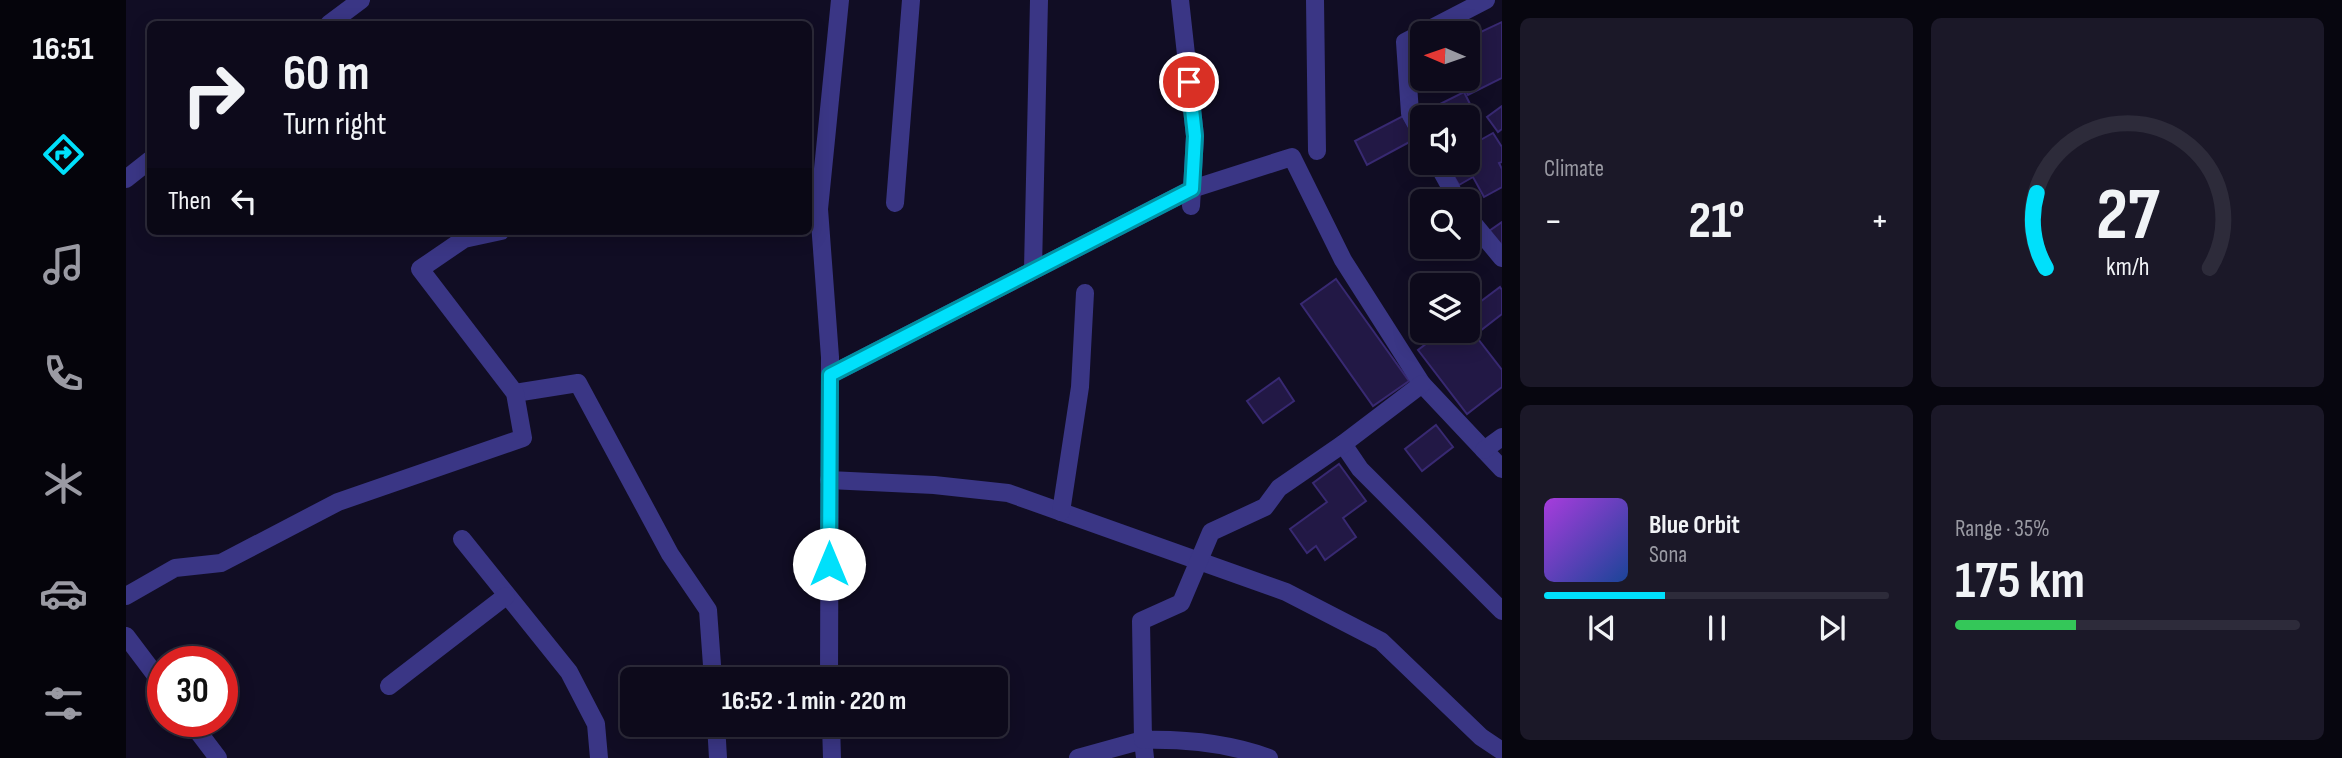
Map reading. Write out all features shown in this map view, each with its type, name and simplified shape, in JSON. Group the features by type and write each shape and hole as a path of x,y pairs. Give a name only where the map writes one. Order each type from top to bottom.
{"street":[{"path":"333,21 361,0"},
{"path":"830,667 830,375 814,209 840,0"},
{"path":"895,203 911,0"},
{"path":"1033,270 1039,0"},
{"path":"1180,0 1195,136 1191,197"},
{"path":"1315,0 1317,151"},
{"path":"1410,113 1405,42 1486,0"},
{"path":"830,375 1033,270 1191,197 1292,157 1343,260 1422,384 1502,469"},
{"path":"126,179 147,162"},
{"path":"1480,231 1502,258"},
{"path":"126,596 175,568 221,563 338,502 523,438 515,393 420,269 464,239 482,235"},
{"path":"1061,512 1080,387 1085,293"},
{"path":"515,393 578,383 670,554 708,610 712,667"},
{"path":"1144,749 1141,621 1181,603 1211,532 1265,507 1279,488 1422,384"},
{"path":"1484,450 1502,437"},
{"path":"1343,444 1360,469 1502,611"},
{"path":"829,480 934,485 1007,493 1286,592 1381,641 1481,737 1502,751"},
{"path":"463,540 569,673 596,724 599,758"},
{"path":"389,686 506,596"},
{"path":"129,646 147,667"},
{"path":"202,737 218,758"},
{"path":"717,737 718,758"},
{"path":"831,737 832,758"},
{"path":"1078,758 1144,749 1182,739 1247,750 1269,758"}],"building":[{"path":"1502,22 1502,78 1480,89 1480,32"},
{"path":"1464,92 1470,105 1438,105"},
{"path":"1502,106 1502,129 1498,132 1487,117"},
{"path":"1403,116 1410,129 1410,142 1367,165 1355,141"},
{"path":"1493,133 1502,147 1502,162 1499,163 1502,169 1502,187 1484,197 1473,177 1459,185 1453,175 1480,175 1480,140"},
{"path":"1502,222 1502,250 1489,231"},
{"path":"1336,279 1409,381 1373,406 1301,304"},
{"path":"1500,287 1502,290 1502,314 1480,331 1480,302"},
{"path":"1480,341 1502,370 1502,387 1467,414 1418,350 1427,343"},
{"path":"1279,378 1294,401 1263,423 1247,401"},
{"path":"1436,425 1453,447 1422,471 1405,449"},
{"path":"1339,464 1366,501 1343,518 1356,537 1325,560 1316,546 1307,553 1290,529 1327,502 1313,483"}],"route":[{"path":"829,564 830,375 1192,189 1195,136 1189,82"}]}
